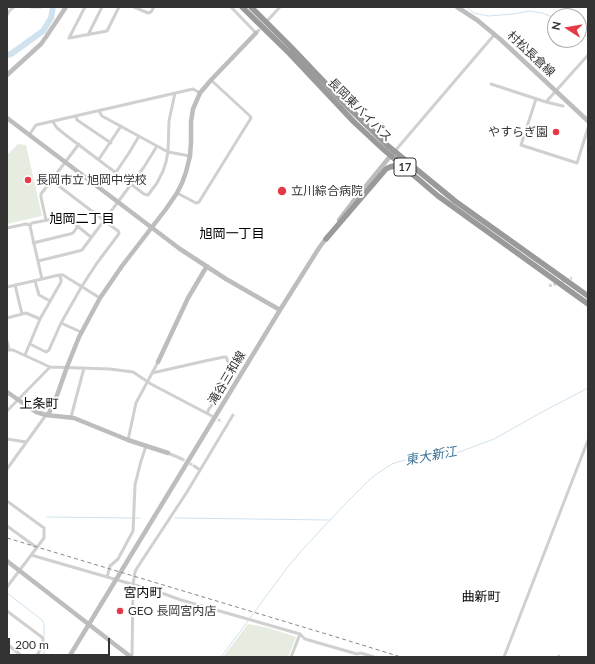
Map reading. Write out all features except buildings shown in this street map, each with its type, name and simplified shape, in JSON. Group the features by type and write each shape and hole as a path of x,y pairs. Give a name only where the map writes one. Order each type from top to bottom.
{"highway":[{"name":"長岡東バイパス","path":"242,7 290,54 354,122 384,150 393,153 455,201 588,296"},
{"name":"長岡東バイパス","path":"251,7 388,146 393,153 438,196 588,304"},
{"path":"326,239 383,172 390,167 394,166 402,169 416,181 438,196"}],"street":[{"path":"31,7 41,7"},
{"path":"7,75 43,40 66,7"},
{"path":"85,7 69,38 107,31 119,7"},
{"path":"88,35 102,7"},
{"path":"136,7 148,13 154,7"},
{"path":"7,469 49,413 81,332 100,298 177,193 186,172 190,156 192,142 192,115 200,93 257,31 231,7"},
{"path":"267,21 280,7"},
{"name":"村松長倉線","path":"457,7 477,20 506,44 588,122"},
{"path":"7,15 12,8"},
{"path":"393,153 494,35"},
{"path":"546,102 588,55"},
{"path":"177,193 196,203 199,202 251,118 211,80"},
{"path":"491,84 563,106"},
{"path":"29,135 36,125 193,89 200,93"},
{"path":"53,122 57,128 144,194 148,195 163,171 168,152 170,121 175,93"},
{"path":"536,99 521,145 577,163 588,128"},
{"path":"99,111 102,116 168,152 190,156"},
{"path":"76,116 77,120 111,143"},
{"path":"7,118 180,249 280,310"},
{"path":"99,159 121,126"},
{"path":"116,172 139,136"},
{"path":"46,220 41,195 79,144"},
{"path":"38,261 81,251 132,184 156,146"},
{"name":"滝谷三和線","path":"69,657 280,310 326,239 352,203 393,153"},
{"path":"30,344 46,352 48,351 61,323 82,286 118,235 118,231 51,180"},
{"path":"7,228 26,224 30,225 46,220 65,217 91,237"},
{"path":"30,225 42,278"},
{"path":"33,242 73,233 78,226"},
{"path":"128,440 136,403 158,362 188,298 207,266"},
{"path":"7,287 59,275 65,276 100,298"},
{"path":"25,356 40,320 61,282 59,275"},
{"path":"35,281 39,295 50,301"},
{"path":"15,285 22,314"},
{"path":"7,318 28,314 40,320"},
{"path":"61,323 81,332"},
{"path":"7,342 8,349 50,367 110,369 132,372 147,382 208,414 232,374 227,359 224,357 152,373"},
{"path":"7,411 50,367"},
{"path":"71,417 84,368"},
{"path":"7,392 32,410 46,415 71,417 128,440 182,459"},
{"path":"131,657 134,575 137,568 187,492 232,415"},
{"path":"222,422 227,425"},
{"path":"7,439 26,442"},
{"path":"504,657 588,440"},
{"path":"107,577 110,566 118,559 133,531 136,485 146,446"},
{"path":"194,466 200,470"},
{"path":"7,501 44,528 44,538 7,586"},
{"path":"7,526 36,548"},
{"path":"31,555 300,634 305,639 357,654 374,657"},
{"path":"7,561 131,657"},
{"path":"7,611 43,638 43,645 36,657"},
{"path":"291,657 300,634"},
{"path":"7,644 23,657"}],"shaded area":[{"name":"長岡市立 旭岡中学校","path":"18,144 26,145 42,216 7,224 7,155"},
{"path":"248,624 269,628 296,637 288,657 223,657"}],"waterway":[{"path":"7,55 11,54 43,31 51,18 53,7"},
{"path":"467,7 474,13 488,16 529,11 547,15"},
{"name":"東大新江","path":"250,618 302,550 347,502 370,479 381,471 398,462 416,457 454,454 494,439 588,388"},
{"path":"47,517 132,518"},
{"path":"135,518 140,518"},
{"path":"175,518 329,520"},
{"path":"7,593 42,620 44,624 44,636"},
{"path":"221,657 248,621"},
{"path":"44,646 44,657"}],"tunnel":[{"path":"549,286 572,278"},
{"path":"210,415 222,422"},
{"path":"182,459 194,466"}],"railway":[{"path":"7,538 401,657"}],"place":[{"name":"やすらぎ園","path":"556,132"},
{"name":"長岡市立 旭岡中学校","path":"28,180"},
{"name":"立川綜合病院","path":"282,191"},
{"name":"GEO 長岡宮内店","path":"120,611"}],"district":[{"name":"旭岡二丁目","path":"82,219"},
{"name":"旭岡一丁目","path":"232,234"},
{"name":"上条町","path":"39,404"},
{"name":"宮内町","path":"143,593"},
{"name":"曲新町","path":"481,597"}]}
